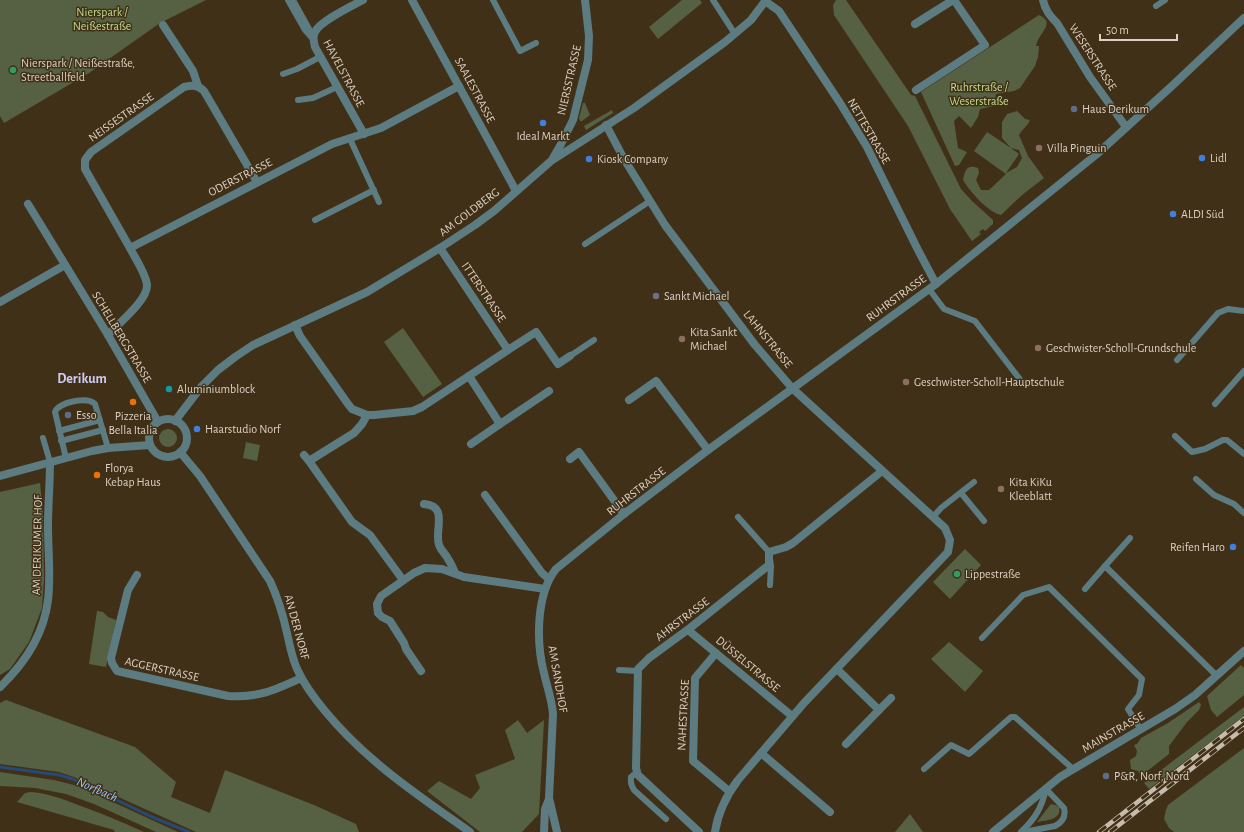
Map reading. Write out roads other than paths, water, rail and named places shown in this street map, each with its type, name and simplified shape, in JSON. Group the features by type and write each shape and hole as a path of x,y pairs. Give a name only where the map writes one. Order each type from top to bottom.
{"street":[{"name":"HAVELSTRASSE","path":"363,0 323,23 315,30 313,38 315,47 320,57 364,134"},
{"name":"SAALESTRASSE","path":"412,0 516,191"},
{"name":"NIERSSTRASSE","path":"551,160 560,146 572,120 588,60 589,36 585,0"},
{"name":"WESERSTRASSE","path":"1043,0 1050,17 1057,23 1090,77 1126,127"},
{"name":"AM GOLDBERG","path":"174,421 201,387 218,370 235,357 253,345 367,292 440,248 488,216 551,160 634,108 672,82 735,34 750,20 765,1"},
{"name":"NETTESTRASSE","path":"765,1 779,11 863,140 918,250 933,286"},
{"path":"915,24 956,1 985,45 916,90"},
{"name":"RUHRSTRASSE","path":"549,579 556,569 566,560 624,514 792,388 933,286 1097,154 1244,18"},
{"path":"163,24 194,71 198,86 204,91 257,182"},
{"name":"NEISSESTRASSE","path":"130,248 85,169 85,160 91,152 181,89 189,86 198,86"},
{"name":"ODERSTRASSE","path":"130,248 332,144 381,128 459,86"},
{"name":"LAHNSTRASSE","path":"606,126 624,159 665,225 745,331 792,388 945,528 949,536 950,544 948,552 837,669"},
{"name":"SCHELLBERGSTRASSE","path":"28,204 158,422"},
{"path":"108,336 143,298 147,290 146,280 130,248"},
{"name":"ITTERSTRASSE","path":"440,248 508,350"},
{"path":"0,302 65,264"},
{"path":"295,325 307,346 348,404 359,412 367,415 404,413 422,407 536,332 558,364 570,356"},
{"path":"469,376 500,424"},
{"path":"629,400 656,381 708,450"},
{"path":"471,444 549,391"},
{"path":"367,415 362,424 354,433 306,458 352,522 370,535 403,580"},
{"path":"163,420 174,421 182,427 186,435 186,441 180,452 175,456 163,457 153,450 150,445 149,434 154,425 158,422 163,420"},
{"path":"0,476 108,448 150,445"},
{"name":"AN DER NORF","path":"180,452 200,476 270,582 279,602 294,663 301,678 316,701 345,734 371,759 401,783 470,832"},
{"path":"570,459 579,452 624,514"},
{"name":"AM DERIKUMER HOF","path":"0,687 16,669 32,647 40,631 46,613 49,585 48,516 50,462"},
{"path":"769,552 786,547 793,543 882,471"},
{"path":"485,495 542,573 549,579"},
{"path":"424,504 433,506 437,510 439,518 439,544 455,573"},
{"name":"AHRSTRASSE","path":"638,671 638,668 649,658 688,630 768,565 769,552"},
{"path":"421,671 390,621 380,615 377,610 377,604 381,596 403,580 417,571 426,568 442,569 470,578 545,589"},
{"name":"AGGERSTRASSE","path":"138,575 128,590 111,658 117,671 228,696 239,697 261,694 301,678"},
{"name":"AM SANDHOF","path":"549,579 543,595 540,653 552,701 553,714 549,798 557,832"},
{"name":"DÜSSELSTRASSE","path":"688,630 792,716"},
{"name":"MAINSTRASSE","path":"993,832 1060,777 1141,730 1185,702 1244,650"},
{"name":"NAHESTRASSE","path":"716,653 695,678 693,761 730,792"},
{"path":"715,832 720,810 730,792 792,716 837,669 879,710"},
{"path":"638,671 636,768 638,775 699,832"},
{"path":"846,744 891,698"},
{"path":"761,753 830,812"},
{"name":"AM SANDHOF","path":"544,832 545,809 549,798"}],"lane":[{"path":"288,0 305,30 313,38"},
{"path":"293,0 313,38"},
{"path":"493,0 520,51 536,43"},
{"path":"713,0 735,34"},
{"path":"1156,6 1165,0"},
{"path":"282,74 297,69 320,57"},
{"path":"298,100 312,98 337,87"},
{"path":"350,139 379,202"},
{"path":"315,220 374,190"},
{"path":"585,244 650,201"},
{"path":"933,286 944,309 975,321 1022,382"},
{"path":"1177,360 1218,313 1228,309 1244,311"},
{"path":"570,356 594,340"},
{"path":"1215,404 1244,372"},
{"path":"66,458 55,412 56,409 61,406 81,400 91,400 96,404 108,448"},
{"path":"59,431 100,420"},
{"path":"61,441 103,430"},
{"path":"1175,436 1192,452 1205,450 1223,440 1227,440 1244,454"},
{"path":"43,438 50,462"},
{"path":"1196,479 1214,495 1234,504 1244,513"},
{"path":"932,517 960,492 974,482"},
{"path":"960,492 984,522"},
{"path":"738,517 769,552 771,566 770,585"},
{"path":"1085,589 1130,538"},
{"path":"1105,566 1216,676"},
{"path":"982,638 1023,595 1049,587 1142,679 1139,695 1128,709 1141,730"},
{"path":"619,670 638,671"},
{"path":"924,769 951,745 969,754 1012,717 1016,717 1073,769"},
{"path":"637,772 631,777 631,786 666,819"},
{"path":"1021,832 1039,811 1046,789 1064,808 1064,818 1060,824 1055,826 1024,832"}],"waterway":[{"name":"Norfbach","path":"0,767 59,775 73,779 152,817 189,832"}],"railway":[{"path":"1099,832 1244,719"},
{"path":"1110,832 1244,728"}],"place":[{"name":"Nierspark / Neißestraße, Streetballfeld","path":"13,70"},
{"name":"Haus Derikum","path":"1074,109"},
{"name":"Ideal Markt","path":"543,123"},
{"name":"Villa Pinguin","path":"1039,148"},
{"name":"Lidl","path":"1202,158"},
{"name":"Kiosk Company","path":"589,159"},
{"name":"ALDI Süd","path":"1173,214"},
{"name":"Sankt Michael","path":"656,296"},
{"name":"Kita Sankt Michael","path":"682,339"},
{"name":"Geschwister-Scholl-Grundschule","path":"1038,348"},
{"name":"Geschwister-Scholl-Hauptschule","path":"906,382"},
{"name":"Aluminiumblock","path":"169,389"},
{"name":"Pizzeria Bella Italia","path":"133,402"},
{"name":"Esso","path":"68,415"},
{"name":"Haarstudio Norf","path":"197,429"},
{"name":"Florya Kebap Haus","path":"97,475"},
{"name":"Kita KiKu Kleeblatt","path":"1001,489"},
{"name":"Reifen Haro","path":"1233,547"},
{"name":"Lippestraße","path":"957,574"},
{"name":"P&R, Norf, Nord","path":"1106,776"}],"district":[{"name":"Derikum","path":"82,379"}],"park label":[{"name":"Nierspark / Neißestraße","path":"102,19"},
{"name":"Ruhrstraße / Weserstraße","path":"979,94"}]}
